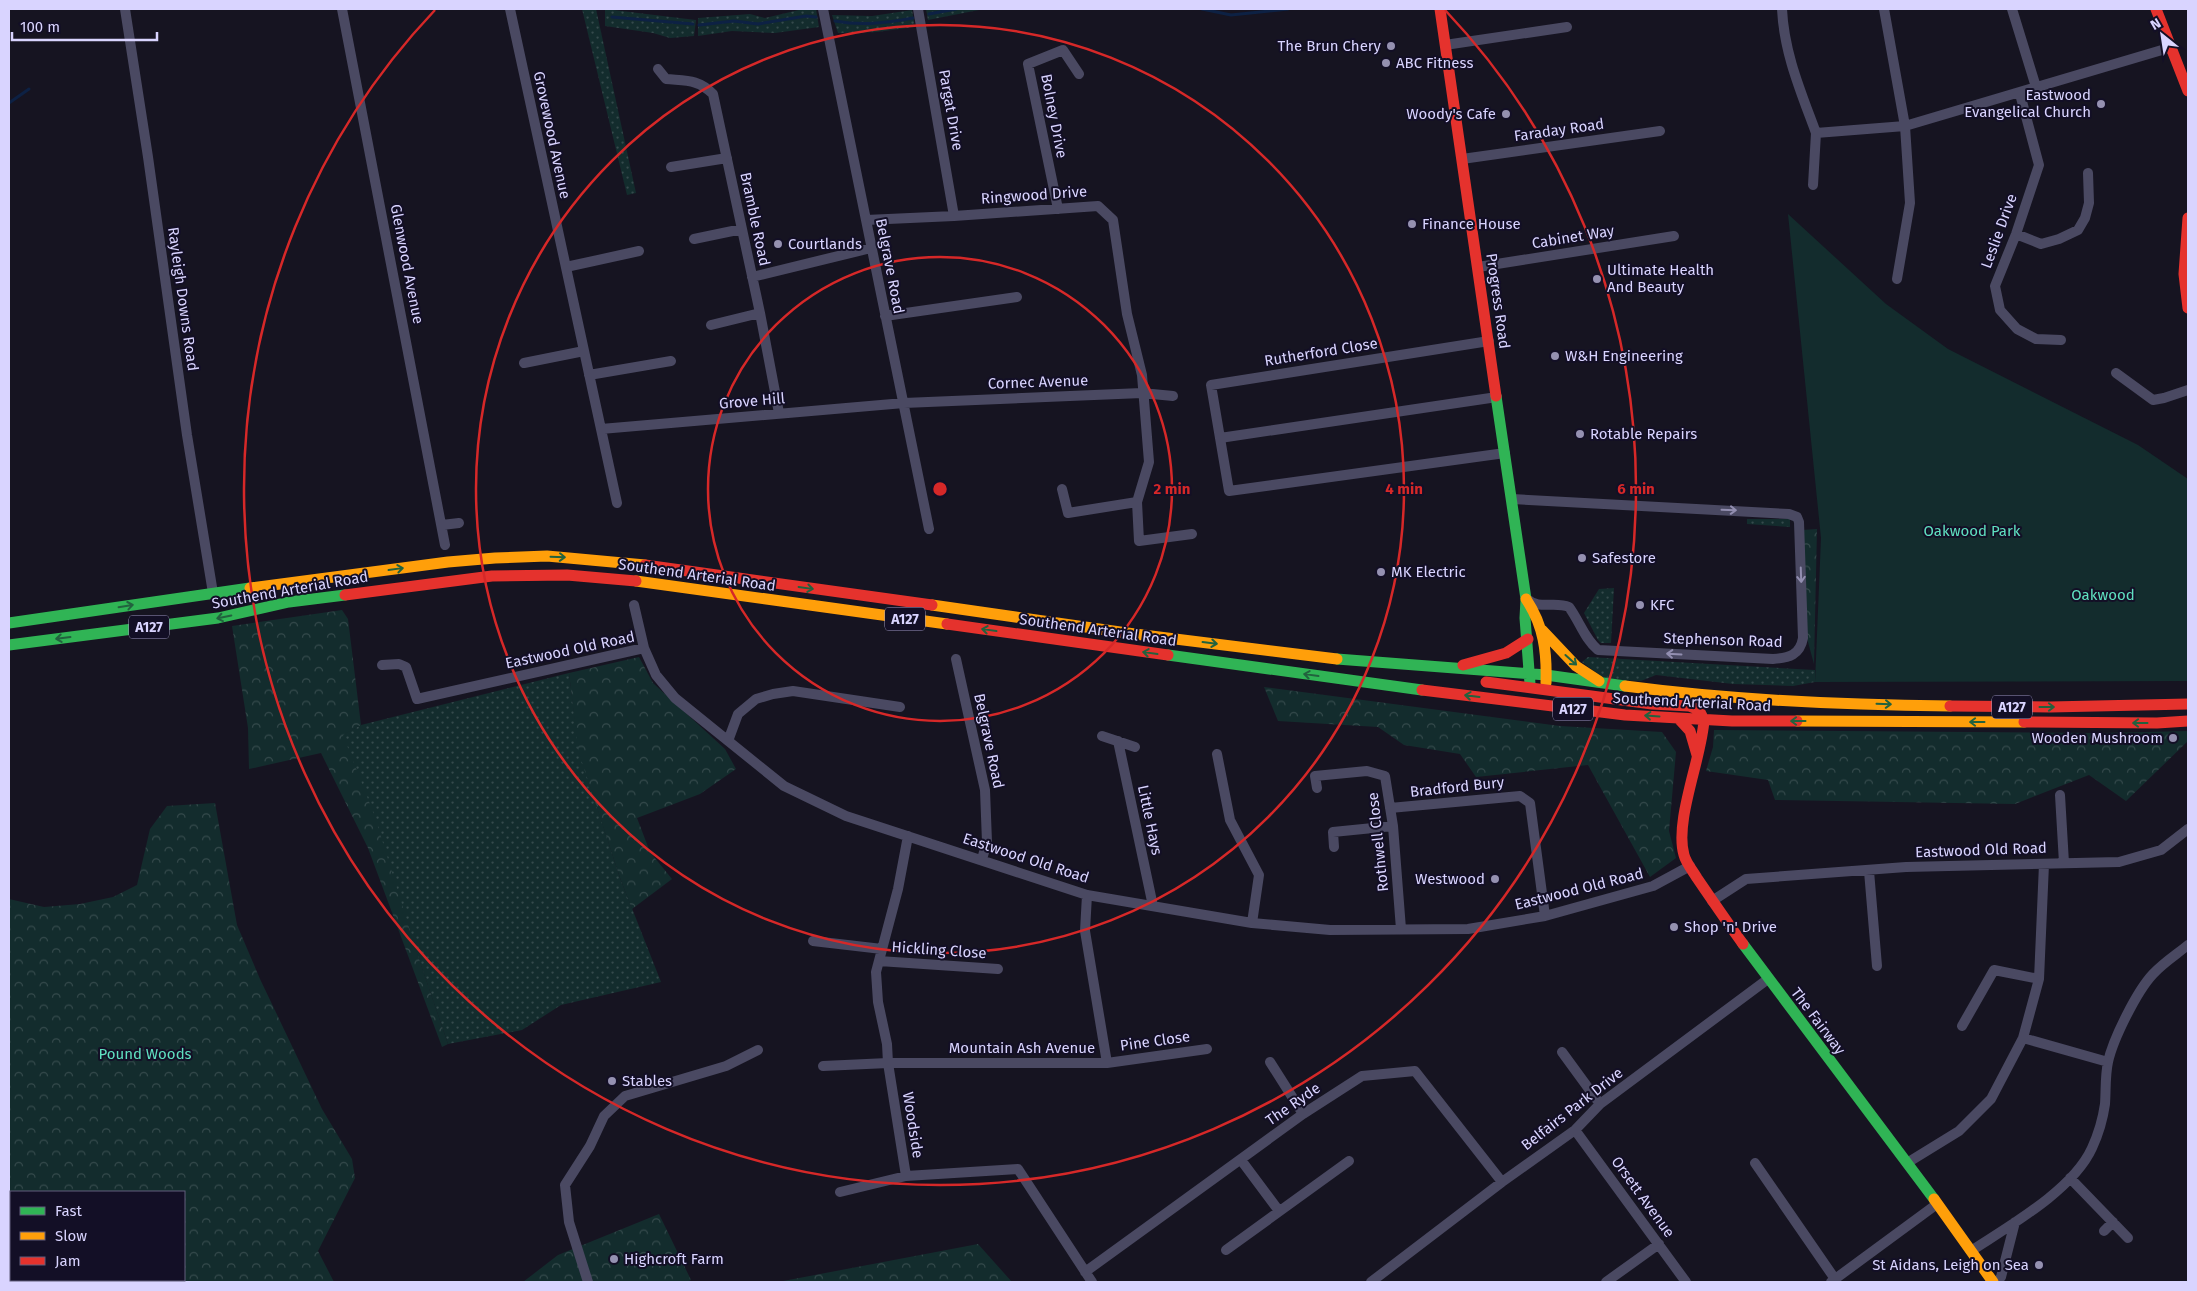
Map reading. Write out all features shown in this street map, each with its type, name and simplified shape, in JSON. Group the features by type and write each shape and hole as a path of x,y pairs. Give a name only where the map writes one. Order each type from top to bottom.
{"main road":[{"name":"Progress Road","path":"1440,9 1526,599 1524,618 1528,639 1530,673 1528,702"},
{"path":"2156,9 2188,91"},
{"path":"2188,218 2182,264 2188,308"},
{"name":"Southend Arterial Road","path":"9,623 213,593 495,558 579,557 634,563 1127,633 1381,664 1530,673 1712,695 1883,704 2050,707 2188,704"},
{"name":"Southend Arterial Road","path":"9,645 218,618 288,602 426,584 492,576 567,575 645,582 1371,684 1528,702 1545,696 1604,708 1625,715 1704,720 2147,723 2188,721"},
{"name":"Progress Road","path":"1526,599 1541,625 1546,660 1545,696"},
{"path":"1541,625 1552,642 1586,674 1605,683"},
{"path":"1448,668 1513,651 1521,647 1528,639"},
{"path":"1381,664 1395,671 1530,686 1545,696 1611,698 1693,707 1702,713 1704,720"},
{"name":"The Fairway","path":"1678,718 1690,731 1697,756"},
{"name":"The Fairway","path":"1704,720 1703,736 1697,756 1681,836 1682,848 1690,866 1712,901 1768,979 1995,1282"}],"street":[{"name":"Rayleigh Downs Road","path":"125,9 187,435 213,593"},
{"name":"Glenwood Avenue","path":"342,9 445,545"},
{"name":"Grovewood Avenue","path":"510,9 617,503"},
{"name":"Belgrave Road","path":"823,9 929,530"},
{"name":"Pargat Drive","path":"918,9 954,216"},
{"path":"1782,9 1783,27 1793,70 1816,133 1813,185"},
{"path":"1884,9 1905,126 1910,203 1897,279"},
{"path":"2012,9 2036,87"},
{"path":"1445,45 1567,26"},
{"path":"1816,133 1905,126 2020,94 2036,87 2172,47"},
{"name":"Bolney Drive","path":"1058,208 1028,64 1063,50 1079,74"},
{"name":"Bramble Road","path":"658,69 666,79 703,84 713,94 760,313 779,413"},
{"name":"Leslie Drive","path":"2020,94 2039,165 2016,234 1995,286 2000,310 2017,329 2036,339 2061,340"},
{"name":"Faraday Road","path":"1462,159 1660,130"},
{"path":"670,167 727,158"},
{"path":"2016,234 2041,244 2059,239 2078,230 2085,218 2089,204 2088,173"},
{"name":"Ringwood Drive","path":"866,220 1098,206 1113,220 1127,314 1142,375 1149,462 1137,502 1139,541 1192,534"},
{"path":"694,239 742,229"},
{"name":"Cabinet Way","path":"1478,267 1674,236"},
{"path":"752,277 871,248"},
{"path":"566,267 639,251"},
{"path":"885,316 1017,297"},
{"path":"711,325 760,313"},
{"name":"Rutherford Close","path":"1489,342 1211,385 1229,491 1505,453"},
{"path":"524,363 584,351"},
{"path":"589,375 671,362"},
{"path":"2116,373 2153,400 2188,390"},
{"name":"Cornec Avenue","path":"904,403 1142,393 1172,396"},
{"path":"1220,438 1497,397"},
{"name":"Grove Hill","path":"601,429 904,403"},
{"path":"1062,489 1068,512 1137,502"},
{"name":"Stephenson Road","path":"1512,499 1789,514 1796,517 1800,526 1803,638 1797,652 1791,656 1773,659 1598,650 1582,633 1576,616 1569,607 1562,604 1536,605 1526,599"},
{"path":"442,525 459,523"},
{"path":"1541,625 1540,610 1549,604"},
{"path":"634,605 644,648"},
{"name":"Eastwood Old Road","path":"382,665 399,664 406,668 417,700 644,648 656,675 675,698 784,786 846,816 982,859 1087,895 1252,923 1330,930 1468,929 1546,916 1653,886 1690,866"},
{"name":"Belgrave Road","path":"956,659 985,790 987,842 982,859"},
{"path":"728,741 738,714 756,699 773,694 793,691 900,707"},
{"path":"1102,736 1135,746"},
{"name":"Little Hays","path":"1118,741 1152,906"},
{"path":"1217,754 1230,820 1252,859 1259,876 1252,923"},
{"name":"Rothwell Close","path":"1316,788 1315,776 1367,771 1385,776 1393,826 1402,929"},
{"path":"2060,795 2064,863"},
{"name":"Bradford Bury","path":"1390,808 1520,796 1530,803 1546,916"},
{"path":"1334,847 1332,832 1393,826"},
{"name":"Eastwood Old Road","path":"1712,901 1746,879 1869,872 1906,867 2119,862 2161,850 2188,830"},
{"name":"Woodside","path":"908,836 898,889 876,972 878,1002 887,1044 888,1064 906,1176 1018,1169 1092,1282"},
{"path":"1907,1164 1958,1131 1991,1099 2023,1038 2039,979 2044,864"},
{"path":"1869,872 1877,966"},
{"name":"Mountain Ash Avenue","path":"823,1066 1107,1063 1085,931 1087,895"},
{"path":"813,942 882,949"},
{"path":"1971,1251 2015,1222 2070,1178 2084,1162 2092,1148 2104,1106 2108,1062 2116,1038 2152,975 2188,945"},
{"name":"Hickling Close","path":"879,961 998,969"},
{"path":"1962,1026 1994,970 2039,979"},
{"name":"Belfairs Park Drive","path":"1371,1282 1502,1182 1575,1130 1600,1104 1768,979"},
{"path":"2023,1038 2108,1062"},
{"name":"Pine Close","path":"1107,1063 1207,1049"},
{"path":"588,1282 569,1222 565,1185 590,1146 604,1116 625,1096 726,1066 758,1050"},
{"path":"1562,1052 1600,1104"},
{"path":"1270,1062 1303,1114"},
{"name":"The Ryde","path":"1085,1272 1303,1114 1362,1076 1416,1071 1502,1182"},
{"name":"Orsett Avenue","path":"1575,1130 1686,1282"},
{"path":"1240,1160 1279,1211"},
{"path":"1226,1250 1349,1162"},
{"path":"1755,1163 1833,1280 1937,1204"},
{"path":"840,1192 906,1176"},
{"path":"2070,1178 2128,1238"},
{"path":"1995,1282 2001,1277 2015,1222"},
{"path":"2104,1231 2113,1222"},
{"path":"1606,1282 1659,1244"}],"green space":[{"path":"582,9 596,9 636,193 627,195"},
{"path":"605,9 696,20 694,36 670,38 653,33 605,26"},
{"path":"803,9 816,9 819,27 775,33 732,31 698,36 698,18 750,14 765,18"},
{"path":"926,9 984,9 928,20"},
{"path":"912,10 915,27 877,32 838,33 832,15 872,16"},
{"name":"Oakwood Park","path":"1788,214 1886,304 1948,349 2138,445 2188,479 2188,681 1815,682 1821,538"},
{"path":"1747,519 1790,519 1790,527 1747,524"},
{"path":"1817,529 1814,664 1802,620 1802,530"},
{"path":"1614,588 1611,643 1601,643 1584,613 1599,589"},
{"path":"342,610 348,619 361,725 343,735 375,817 415,947 448,1044 442,1047 368,848 321,753 249,769 248,728 232,626"},
{"path":"639,657 653,683 725,749 736,769 700,794 637,818 650,852 672,879 632,909 578,750 569,673"},
{"path":"1588,657 1815,670 1815,682 1793,686 1733,684 1656,675 1641,681 1605,679 1582,662"},
{"path":"569,673 579,751 620,878 661,982 561,1005 522,1030 448,1044 342,735 361,725"},
{"path":"1264,687 1560,726 1662,732 1676,752 1669,831 1676,858 1650,877 1588,765 1476,777 1460,754 1404,745 1378,727 1278,721"},
{"path":"1714,730 2101,733 2188,731 2188,741 2126,801 2089,775 2015,804 1775,800 1768,780 1706,771 1713,747"},
{"name":"Pound Woods","path":"215,803 237,925 260,979 322,1109 352,1159 355,1178 318,1251 334,1282 9,1282 9,899 44,907 80,904 113,897 137,885 150,829 167,806"},
{"path":"659,1214 691,1280 687,1282 523,1282 558,1255"},
{"path":"978,1244 1012,1282 778,1282"}],"waterway":[{"path":"929,14 956,9"},
{"path":"1202,9 1231,15 1288,9"},
{"path":"699,25 734,21 758,24 806,16 816,17"},
{"path":"612,17 693,24"},
{"path":"835,21 874,23 913,18"},
{"path":"9,103 29,89"}],"traffic: fast":[{"path":"1496,396 1526,599 1525,618 1530,684"},
{"path":"9,623 250,588"},
{"path":"9,645 218,618 289,602 345,595"},
{"path":"1168,655 1422,690"},
{"path":"1337,659 1546,675 1625,686"},
{"path":"1743,944 1934,1199"}],"traffic: slow":[{"path":"250,588 448,562 495,558 547,556 645,565"},
{"path":"636,581 947,624"},
{"path":"1526,599 1541,629 1545,650 1546,683"},
{"path":"932,605 1127,633 1337,659"},
{"path":"1542,630 1576,666 1599,681"},
{"path":"1625,686 1705,695 1787,701 1950,706"},
{"path":"1797,721 2024,722"},
{"path":"1934,1199 1993,1282"}],"traffic: jam":[{"path":"1440,9 1496,396"},
{"path":"2156,9 2188,91"},
{"path":"2188,218 2184,274 2188,308"},
{"path":"645,565 932,605"},
{"path":"345,595 492,576 567,575 636,581"},
{"path":"947,624 1168,655"},
{"path":"1463,665 1506,653 1528,639"},
{"path":"1486,682 1652,704 1689,706 1699,710 1704,720"},
{"path":"1422,690 1625,715 1732,721 1797,721"},
{"path":"1950,706 2050,707 2188,704"},
{"path":"1678,718 1690,731 1697,755"},
{"path":"1704,720 1699,752 1685,807 1682,841 1684,855 1697,878 1743,944"},
{"path":"2024,722 2157,723 2188,721"}],"place":[{"name":"The Brun Chery","path":"1391,46"},
{"name":"ABC Fitness","path":"1386,63"},
{"name":"Eastwood Evangelical Church","path":"2101,104"},
{"name":"Woody's Cafe","path":"1506,114"},
{"name":"Finance House","path":"1412,224"},
{"name":"Courtlands","path":"778,244"},
{"name":"Ultimate Health And Beauty","path":"1597,279"},
{"name":"W&H Engineering","path":"1555,356"},
{"name":"Rotable Repairs","path":"1580,434"},
{"name":"Safestore","path":"1582,558"},
{"name":"MK Electric","path":"1381,572"},
{"name":"KFC","path":"1640,605"},
{"name":"Wooden Mushroom","path":"2173,738"},
{"name":"Westwood","path":"1495,879"},
{"name":"Shop 'n' Drive","path":"1674,927"},
{"name":"Stables","path":"612,1081"},
{"name":"Highcroft Farm","path":"614,1259"},
{"name":"St Aidans, Leigh on Sea","path":"2039,1265"}],"park label":[{"name":"Oakwood","path":"2103,595"}]}
